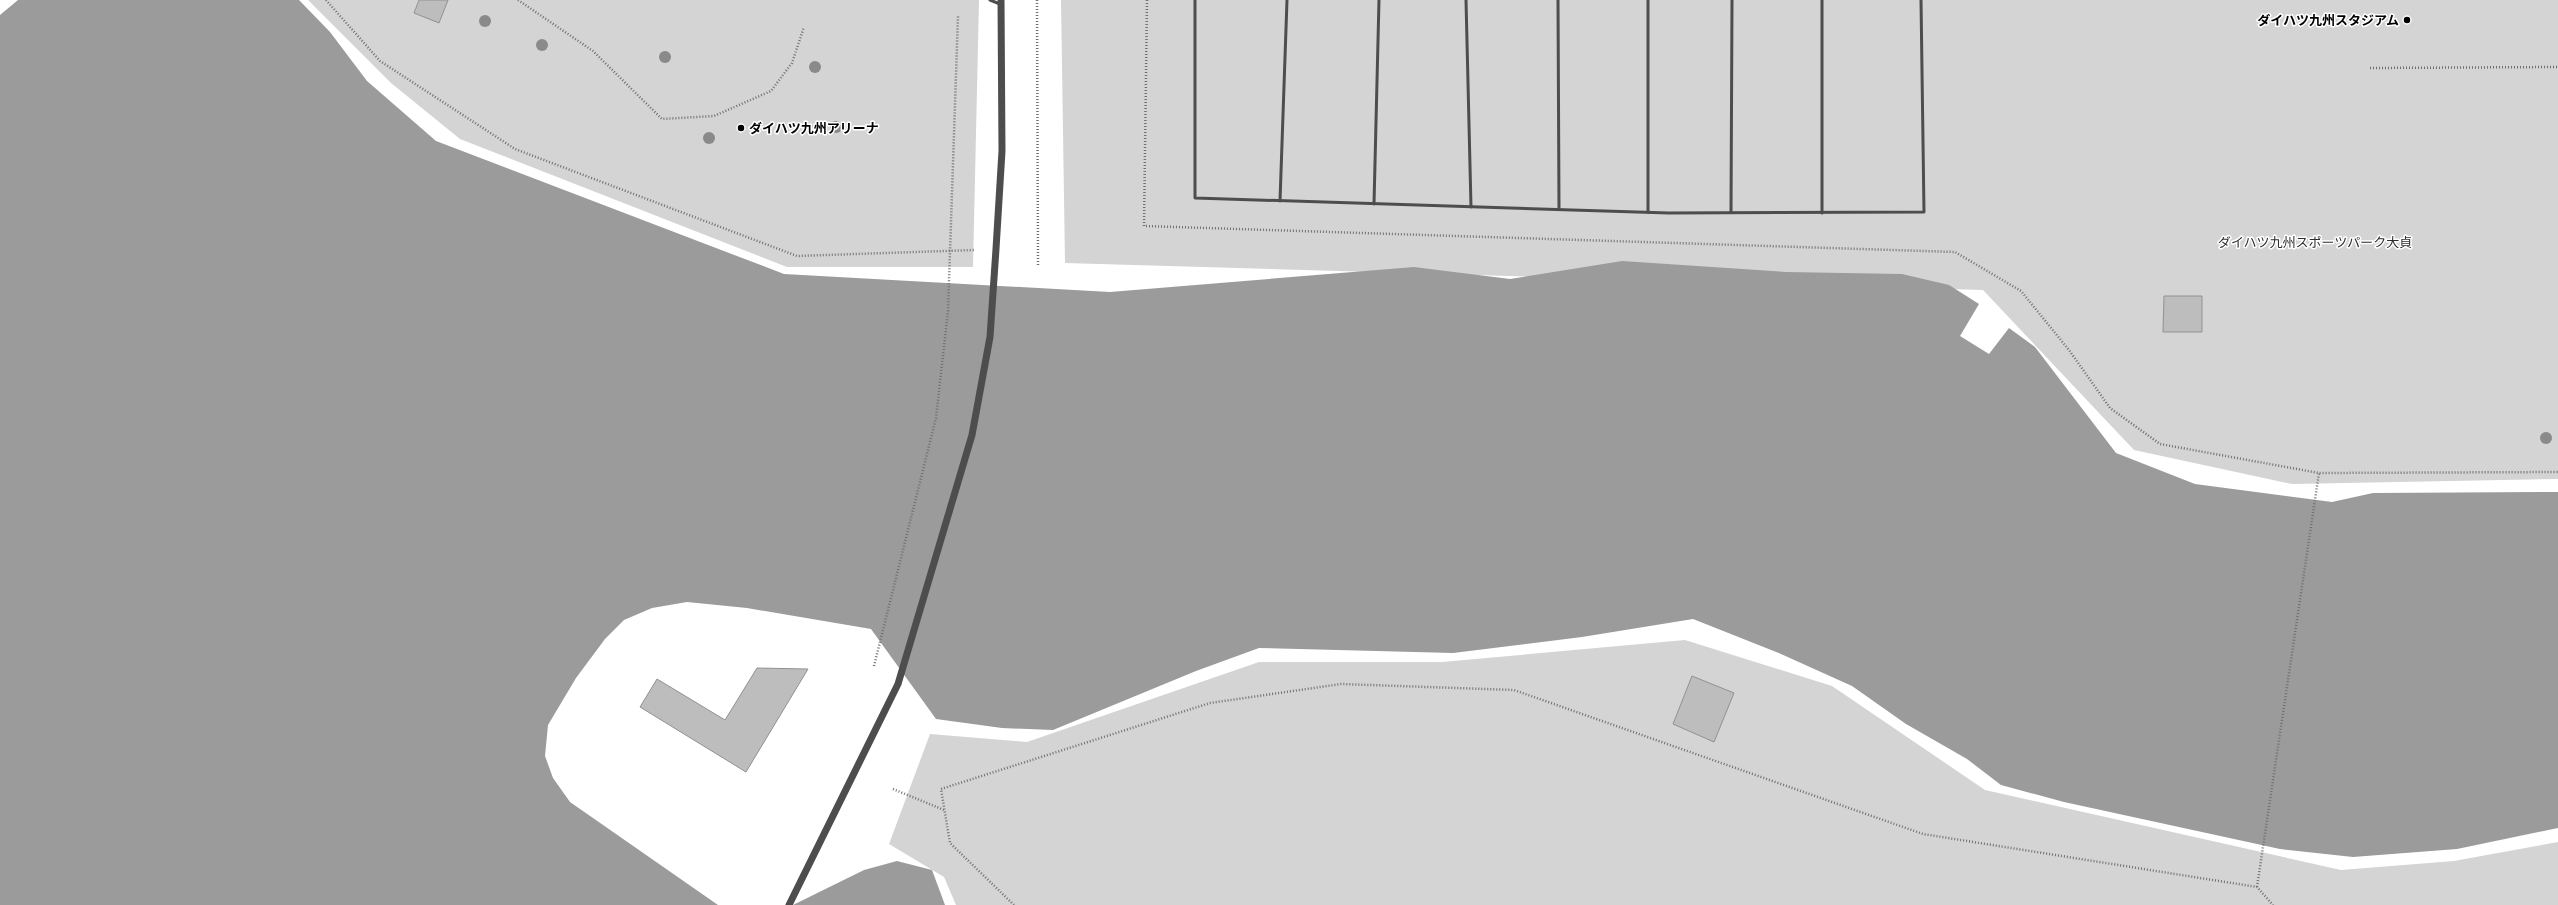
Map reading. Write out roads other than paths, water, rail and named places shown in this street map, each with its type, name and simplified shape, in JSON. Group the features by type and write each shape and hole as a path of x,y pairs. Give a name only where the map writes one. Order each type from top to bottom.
{"street":[{"path":"790,902 898,684 972,435 990,337 995,266 1002,152 1001,2"}],"lane":[{"path":"990,0 1001,2"},
{"path":"1195,0 1195,198 1648,212 1822,213 1924,212 1921,0"},
{"path":"1280,201 1287,0"},
{"path":"1374,204 1379,0"},
{"path":"1466,0 1471,207"},
{"path":"1558,0 1559,209"},
{"path":"1648,0 1648,212"},
{"path":"1731,212 1732,0"},
{"path":"1822,0 1822,213"}],"place":[{"name":"ダイハツ九州スタジアム","path":"2407,20"},
{"name":"ダイハツ九州アリーナ","path":"741,128"}],"park label":[{"name":"ダイハツ九州スポーツパーク大貞","path":"2315,242"}]}
